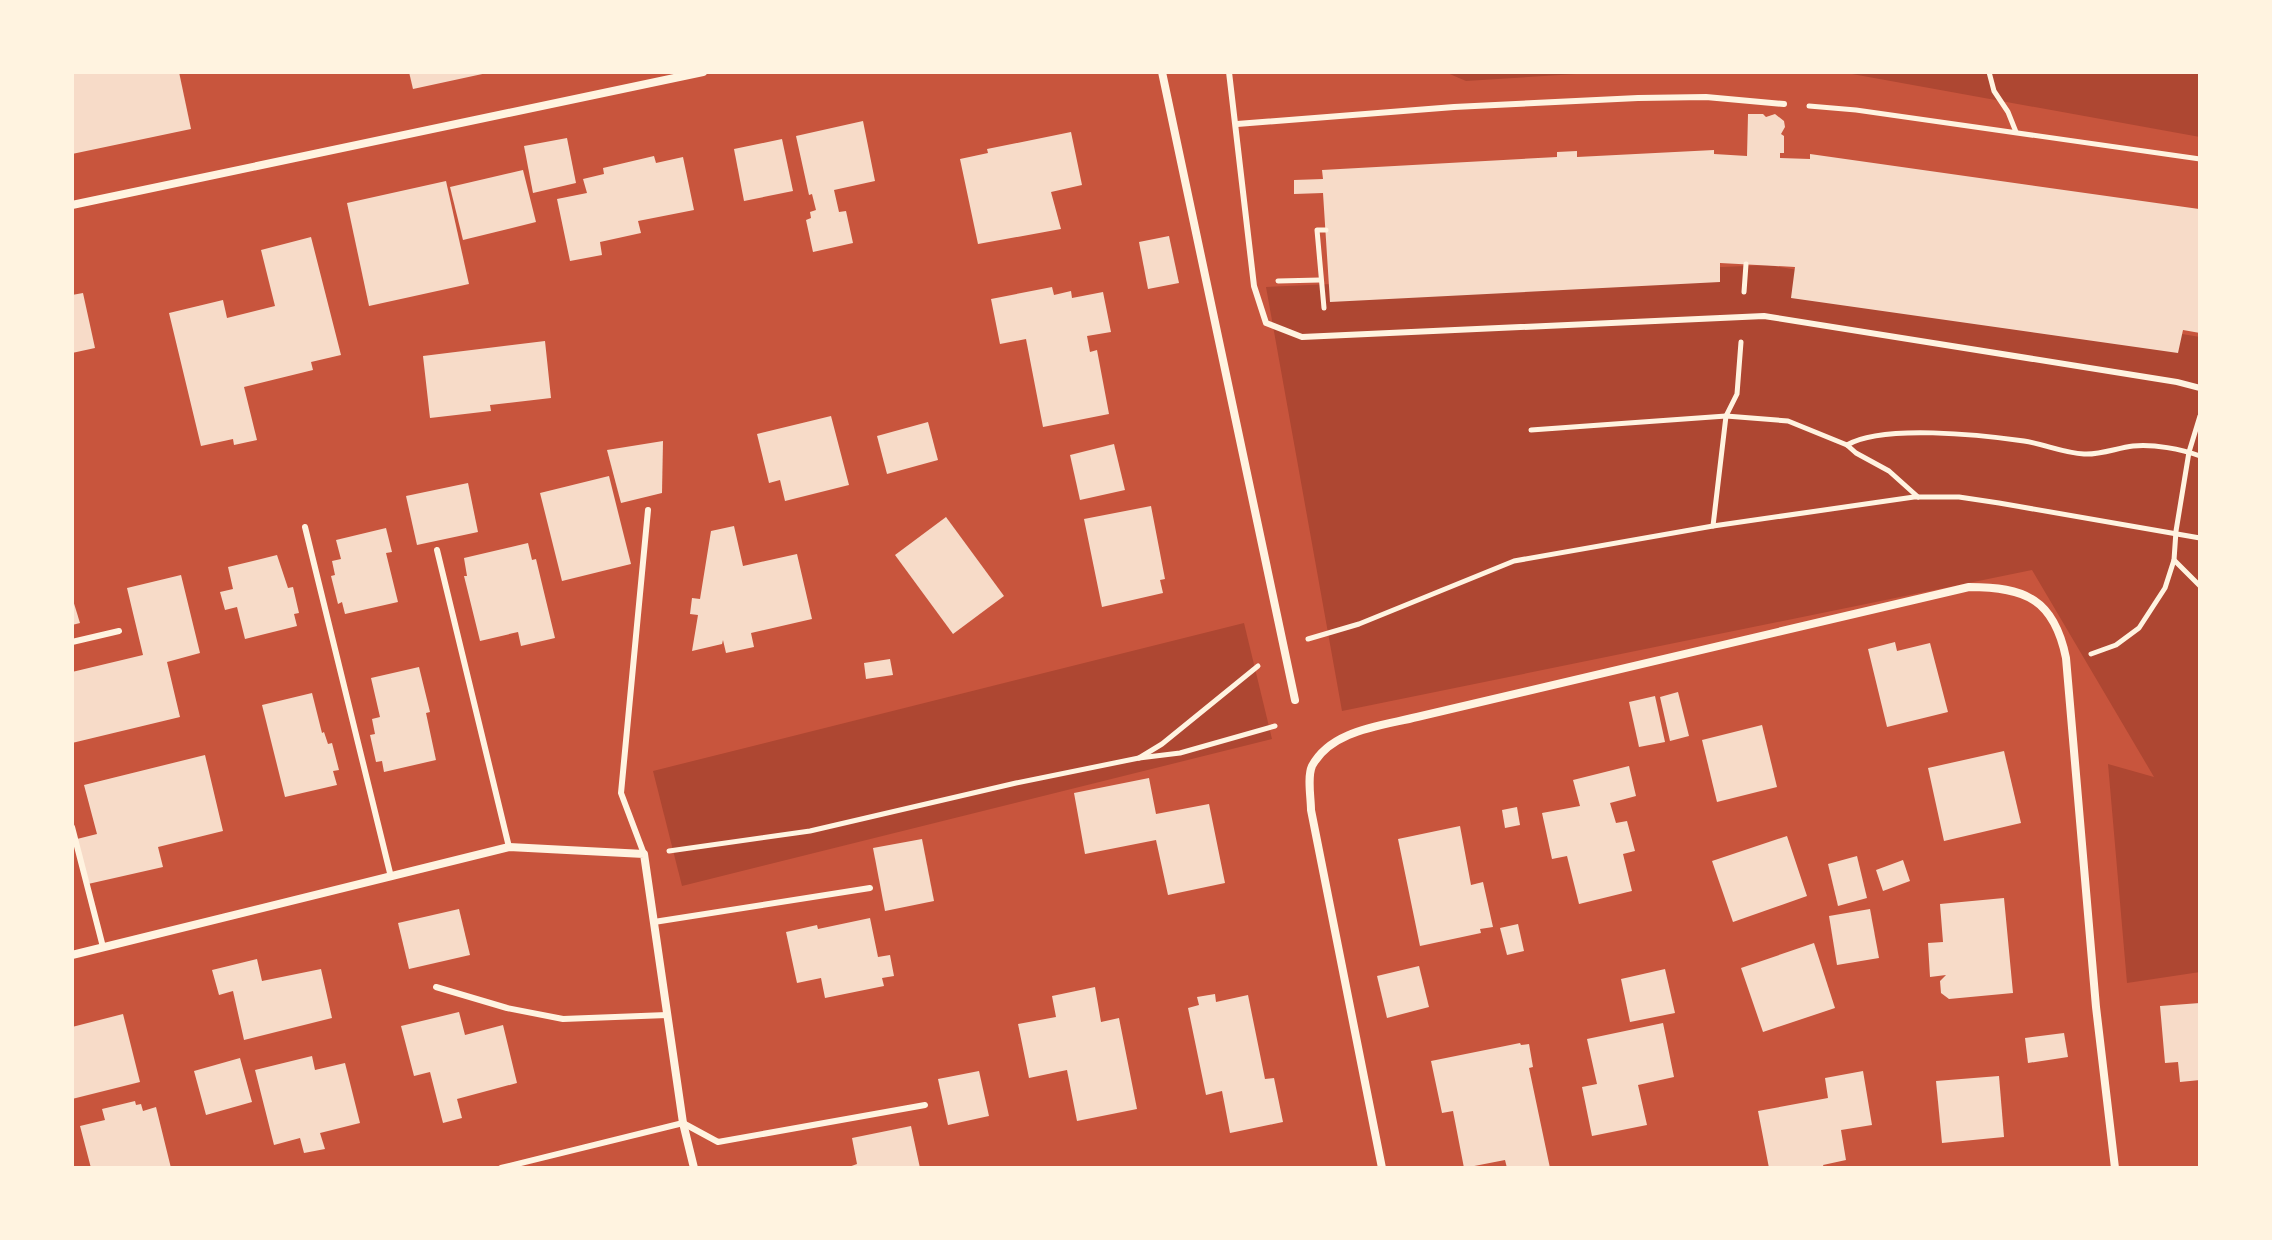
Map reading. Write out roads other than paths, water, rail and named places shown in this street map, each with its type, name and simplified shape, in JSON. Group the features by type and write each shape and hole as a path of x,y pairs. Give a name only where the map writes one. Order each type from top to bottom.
{"street":[{"path":"72,205 703,72"},
{"path":"1162,72 1295,700"},
{"path":"1382,1168 1311,810 1311,768 1331,743 1348,735 1448,710 1969,587 2014,590 2032,598 2048,613 2061,636 2066,658 2096,1007 2115,1168"},
{"path":"72,955 509,847 644,854 683,1123 694,1168"}],"lane":[{"path":"1229,72 1253,282 1266,323 1302,337 1764,316 2200,388"},
{"path":"1237,124 1454,107 1638,98 1706,97 1784,104"},
{"path":"644,854 621,793 648,510"},
{"path":"305,527 391,878"},
{"path":"437,550 509,847"},
{"path":"72,642 119,631"},
{"path":"72,827 103,947"},
{"path":"654,922 870,888"},
{"path":"436,987 507,1008 563,1019 667,1015"},
{"path":"501,1168 683,1123 718,1142 925,1105"}]}
